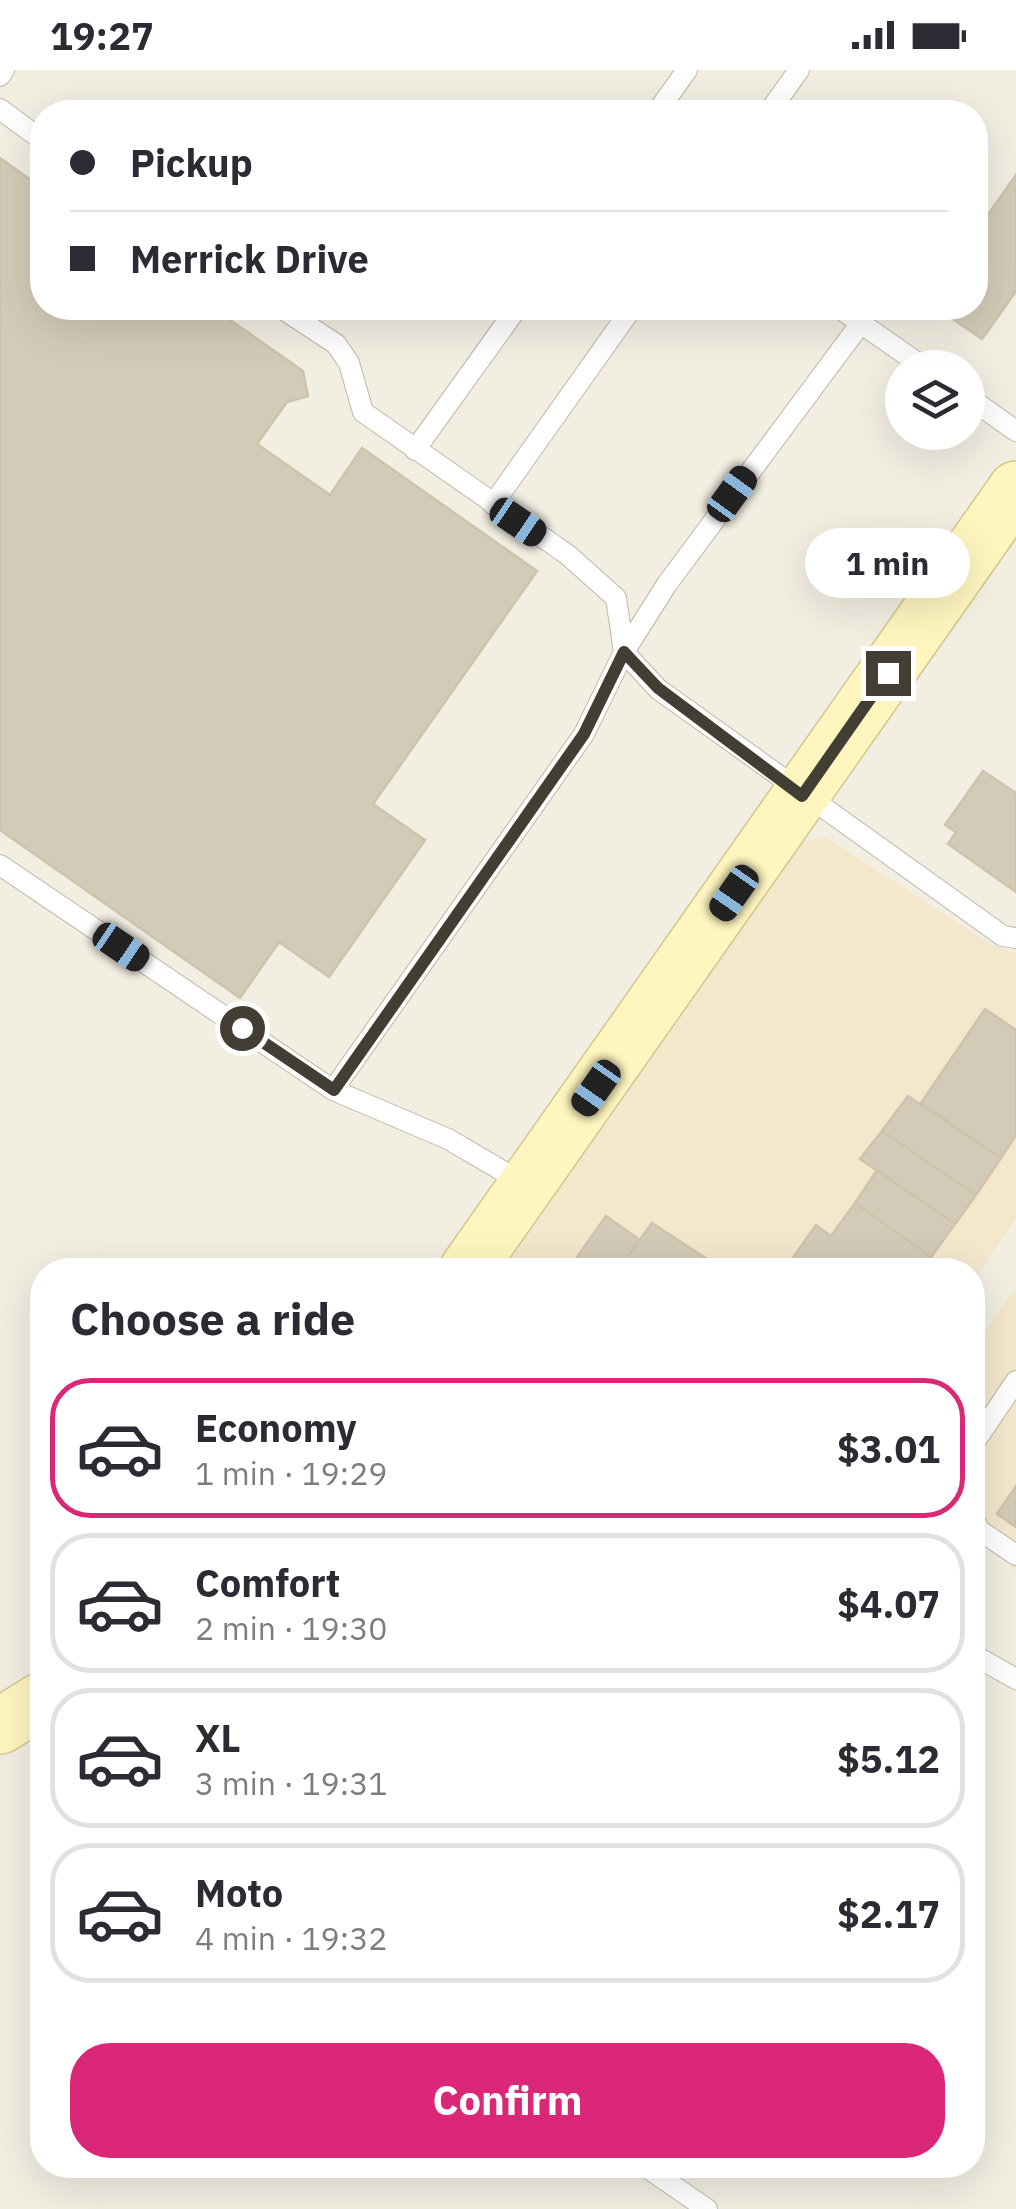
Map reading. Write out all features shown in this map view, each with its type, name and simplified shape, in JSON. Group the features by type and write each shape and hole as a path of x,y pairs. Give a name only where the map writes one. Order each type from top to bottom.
{"street":[{"path":"476,1258 1016,489"},
{"path":"0,1726 30,1707"}],"lane":[{"path":"665,100 687,70"},
{"path":"778,100 799,70"},
{"path":"0,110 30,131"},
{"path":"299,320 336,344 349,363 364,412 568,555 616,598 624,652 658,688 802,796 1003,936 1016,938"},
{"path":"415,450 508,320"},
{"path":"494,504 624,320"},
{"path":"857,320 900,350"},
{"path":"334,1090 584,734 624,652 667,584 860,322"},
{"path":"985,410 1016,431"},
{"path":"0,865 334,1090 448,1139 527,1185"},
{"path":"985,1426 1016,1380"},
{"path":"985,1534 1016,1555"},
{"path":"985,1661 1016,1679"},
{"path":"662,2178 706,2209"}],"shaded area":[{"path":"826,837 993,946 1016,952 1016,1219 985,1264 985,1258 507,1258 800,842"},
{"path":"1016,1287 1016,1569 985,1547 985,1332"}],"building":[{"path":"0,158 30,179 30,320 230,320 303,371 308,396 287,402 257,444 330,495 362,448 537,571 373,804 425,840 329,977 279,942 240,998 0,830"},
{"path":"1016,175 1016,291 982,339 954,320 988,320 988,215"},
{"path":"983,771 1016,793 1016,892 948,844 956,832 945,825"},
{"path":"985,1009 1016,1030 1016,1135 1001,1158 921,1103"},
{"path":"908,1096 1001,1158 976,1195 882,1131"},
{"path":"882,1131 976,1195 955,1224 860,1159"},
{"path":"877,1170 955,1224 931,1257 855,1203"},
{"path":"855,1203 931,1257 793,1258 816,1225 831,1236"},
{"path":"606,1216 640,1240 627,1258 576,1258"},
{"path":"652,1223 705,1258 627,1258"},
{"path":"1016,1486 1016,1527 997,1514"}],"route":[{"path":"242,1028 334,1090 584,734 624,652 658,688 802,796 888,673"}]}
